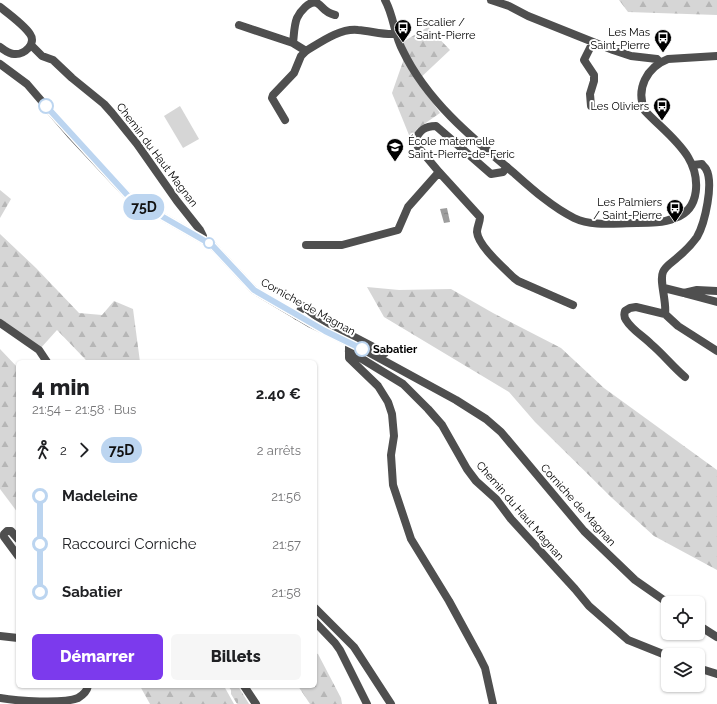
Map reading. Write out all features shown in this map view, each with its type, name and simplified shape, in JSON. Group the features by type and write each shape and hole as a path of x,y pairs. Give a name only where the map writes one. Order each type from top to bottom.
{"street":[{"path":"385,0 390,11 396,34 406,57 432,97 465,131 538,194 562,211 585,222 597,224 671,220 682,215 690,208 697,189 693,165 681,148 645,111 641,104 641,92 643,82 648,73 660,62 668,59 717,56"},
{"path":"491,0 631,56 656,59 660,62"},
{"path":"292,43 296,19 307,4 313,2 318,3 327,13 335,15"},
{"path":"0,7 30,34 32,38 31,45 23,53 15,55 11,54 0,47"},
{"path":"239,25 292,43 306,51"},
{"path":"285,120 272,98 272,95 294,73 301,56 306,51 335,34 356,29 396,34"},
{"path":"592,106 590,94 594,81 594,75 584,60 593,42"},
{"name":"Chemin du Haut Magnan","path":"31,45 42,56 53,60 72,78 104,104 112,113 137,144 177,201 200,230 203,236 202,239"},
{"name":"Corniche de Magnan","path":"0,64 27,84 70,134 130,198 202,239 216,250 254,290 350,347 456,400 494,425 584,530 635,580 661,599"},
{"path":"507,167 503,172 491,174 436,126 428,126 419,132 415,140 418,147 439,172 480,217 477,231 481,243 514,278 573,305"},
{"path":"665,314 666,308 662,277 663,271 697,236 708,206 709,188 706,169 702,164 693,165"},
{"path":"306,245 342,245 398,230 408,207 439,172"},
{"path":"664,288 717,302"},
{"path":"684,293 697,290 717,291"},
{"path":"297,316 304,306 318,318 385,353"},
{"path":"685,377 669,363 652,344 636,332 624,317 626,311 630,308 636,307 665,314 678,326 717,351"},
{"path":"0,323 39,350 46,360"},
{"path":"350,347 350,358 352,361 378,386 388,402 392,414 394,436 391,455 393,485 412,539 450,601 482,662 494,704"},
{"name":"Chemin du Haut Magnan","path":"350,347 403,384 428,409 442,425 467,469 476,481 496,499 511,519 589,606 628,640 661,653"},
{"path":"16,537 8,530 4,534 4,537 16,553"},
{"path":"317,610 354,647 392,704"},
{"path":"317,624 340,650 367,704"},
{"path":"705,629 717,637"},
{"path":"0,636 16,638"},
{"path":"705,670 717,674"},
{"path":"0,698 35,701 69,700 82,696 87,688"},
{"path":"245,688 256,704"}],"green space":[{"path":"619,0 717,0 717,15 628,12"},
{"path":"428,27 450,50 417,81 440,113 417,129 411,140 392,93 406,53 401,43"},
{"path":"180,106 199,139 183,148 164,116"},
{"path":"0,190 11,199 0,218"},
{"path":"0,234 36,268 79,313 102,315 114,301 133,309 140,360 86,360 57,330 39,350 0,323"},
{"path":"367,287 399,290 451,289 493,313 561,348 604,388 717,470 717,570 654,536 612,498 535,422 509,392 384,317"},
{"path":"0,349 16,366 16,510 0,489"},
{"path":"317,654 341,698 342,704 310,704 299,688 317,688"},
{"path":"141,688 225,688 234,704 150,704"},
{"path":"230,688 239,688 249,704 237,704 231,694"}],"water":[{"path":"447,208 450,222 444,223 440,209"}],"bus line":[{"name":"75D","path":"46,106 130,198 212,245 254,290 325,331 362,349"}],"place":[{"name":"Escalier / Saint-Pierre","path":"403,43"},
{"name":"Les Mas Saint-Pierre","path":"663,53"},
{"name":"Les Oliviers","path":"662,121"},
{"name":"École maternelle Saint-Pierre-de-Feric","path":"395,162"},
{"name":"Les Palmiers / Saint-Pierre","path":"675,223"},
{"name":"Sabatier","path":"362,349"}]}
